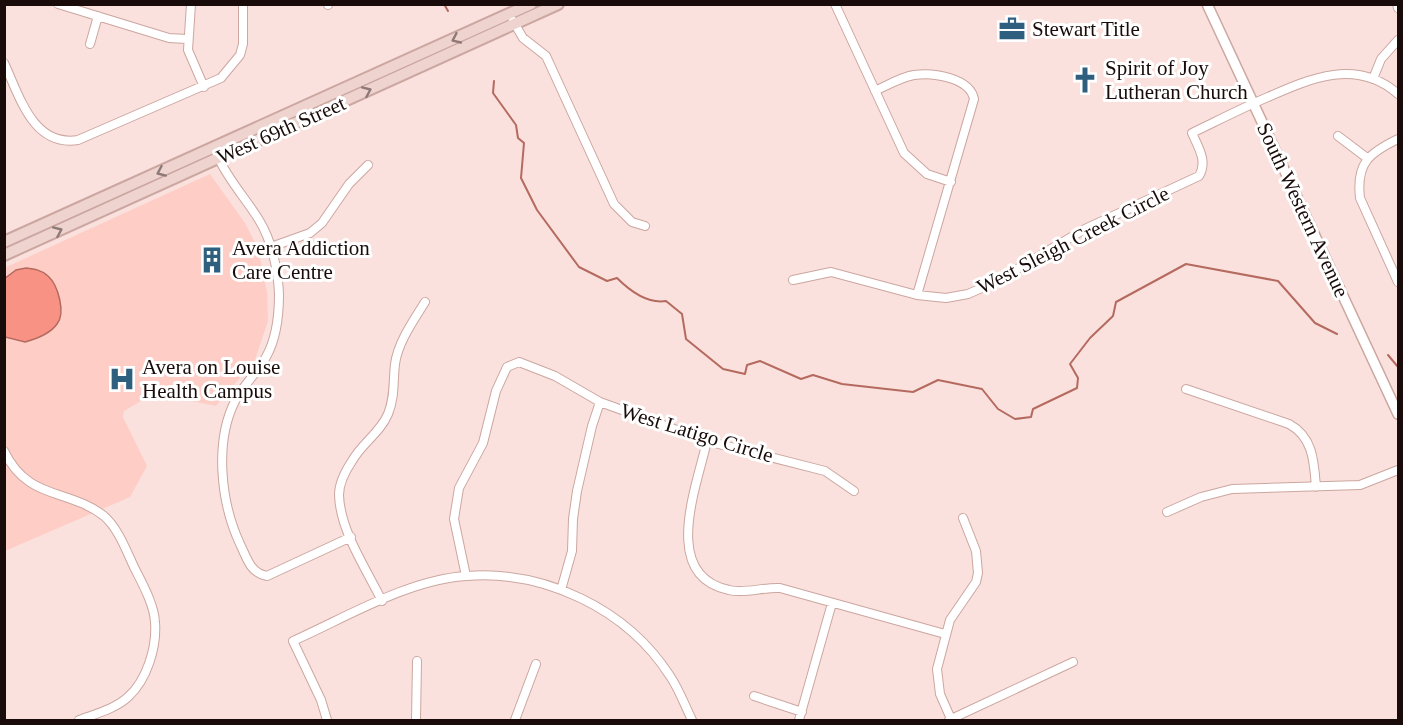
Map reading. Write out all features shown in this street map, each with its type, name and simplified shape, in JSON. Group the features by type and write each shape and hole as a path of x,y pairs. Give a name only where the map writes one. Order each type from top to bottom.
{"main road":[{"name":"West 69th Street","path":"512,19 531,4"},
{"name":"West 69th Street","path":"4,255 216,153 512,19 558,4"},
{"name":"West 69th Street","path":"4,243 216,153"}],"street":[{"path":"58,4 169,38 187,39"},
{"path":"191,4 187,39 191,59 204,87"},
{"path":"4,63 29,117 51,139 65,142 98,133 221,78 240,55 243,44 243,4"},
{"path":"835,4 904,153 927,174 951,182"},
{"name":"South Western Avenue","path":"1208,4 1398,414"},
{"path":"90,44 98,16"},
{"path":"512,19 523,38 546,56 615,204 632,222 645,226"},
{"path":"1374,79 1381,59 1398,40"},
{"path":"1253,103 1312,78 1331,73 1349,73 1374,79 1398,94"},
{"path":"875,91 915,74 933,75 966,85 973,91 974,99 917,295"},
{"name":"West Sleigh Creek Circle","path":"793,280 831,272 917,295 946,298 968,294 995,282 1085,230 1199,176 1203,168 1203,158 1192,133 1253,103"},
{"path":"1338,136 1367,159"},
{"path":"1398,139 1379,149 1367,159 1361,169 1358,184 1360,198 1398,282"},
{"path":"216,153 235,189 261,222 271,247 279,293 277,325 266,357 235,401 226,426 223,466 228,512 251,568 258,574 267,576 351,537"},
{"path":"271,247 310,233 321,223 349,184 368,165"},
{"path":"382,601 351,537 339,494 344,476 353,459 382,426 389,411 394,392 395,362 406,335 425,302"},
{"name":"West Latigo Circle","path":"466,576 454,519 459,488 483,443 496,391 507,367 519,362 555,376 600,402 707,441 825,471 854,491"},
{"path":"1186,389 1299,430 1312,451 1316,487"},
{"path":"561,590 572,552 577,491 600,402"},
{"path":"707,441 687,531 687,549 692,562 704,578 717,587 732,591 762,587 780,588 945,634"},
{"path":"4,451 15,470 25,481 48,493 85,505 105,518 117,533 143,584 155,621 152,655 142,680 128,697 107,710 79,720"},
{"path":"1167,512 1201,497 1232,489 1360,485 1398,470"},
{"path":"963,518 976,551 978,573 976,582 957,608 945,634 937,669 937,683 950,720 1073,662"},
{"path":"327,720 321,700 293,641 415,588 466,576 513,578 561,590 603,610 636,636 670,676 692,720"},
{"path":"754,696 800,716 832,603"},
{"path":"416,720 417,661"},
{"path":"515,720 536,664"}],"shaded area":[{"name":"Avera on Louise Health Campus","path":"210,174 245,223 258,248 267,292 268,321 255,360 216,406 172,397 141,401 124,411 123,417 147,466 130,497 5,551 4,268"},
{"path":"26,268 41,271 52,280 60,299 61,313 60,319 51,331 25,342 5,337 4,279 16,270"}],"waterway":[{"path":"444,4 448,11"},
{"path":"494,81 493,93 516,125 518,138 524,143 521,178 537,210 579,267 607,281 617,278 627,288 646,298 666,301 682,314 686,339 723,369 745,374 747,365 760,361 801,379 813,375 842,384 913,392 938,380 982,389 998,409 1015,419 1031,417 1033,409 1077,388 1078,378 1070,364 1090,338 1113,316 1116,302 1186,264 1278,281 1315,323 1337,334"},
{"path":"1388,355 1398,367"}],"place":[{"name":"Stewart Title","path":"1012,29"},
{"name":"Spirit of Joy Lutheran Church","path":"1085,80"},
{"name":"Avera Addiction Care Centre","path":"212,260"},
{"name":"Avera on Louise Health Campus","path":"122,379"}]}
